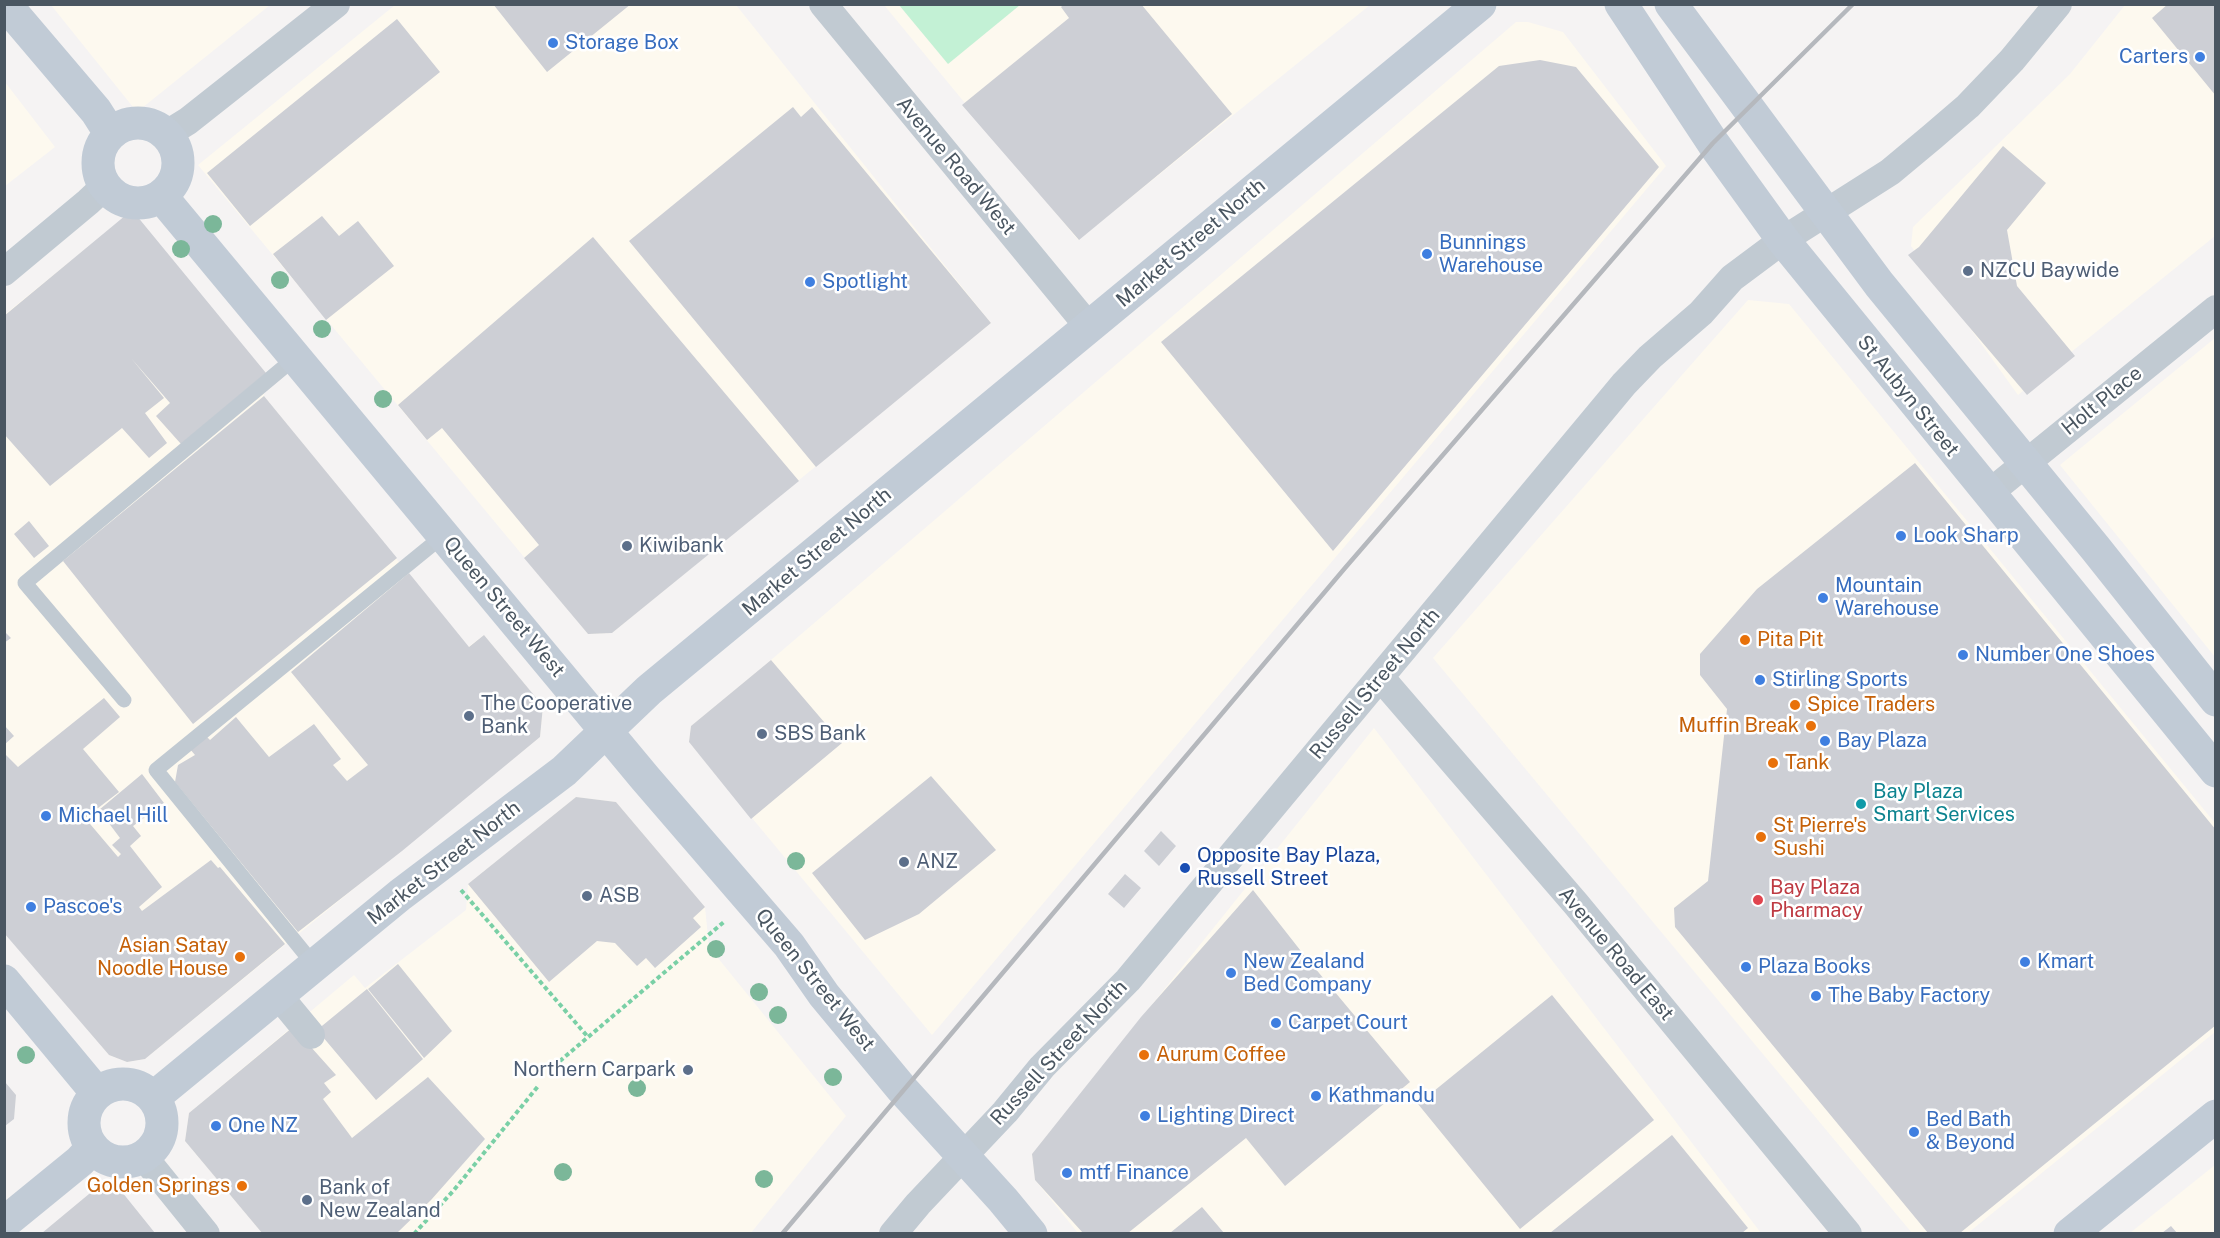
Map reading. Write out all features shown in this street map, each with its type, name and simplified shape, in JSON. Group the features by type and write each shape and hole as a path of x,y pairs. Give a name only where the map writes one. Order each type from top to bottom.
{"street":[{"path":"5,4 96,111 110,133"},
{"path":"167,134 188,121 336,4"},
{"name":"Avenue Road West","path":"823,4 1089,327"},
{"name":"Market Street North","path":"153,1098 439,865 564,771 650,690 1480,4"},
{"name":"St Aubyn Street","path":"1621,4 1713,143 1783,240 2216,771"},
{"path":"1671,4 1879,284 2096,549 2216,700"},
{"name":"Russell Street North","path":"893,1233 1005,1112 1042,1067 1128,981 1624,384 1650,357 1701,313 1732,278 1783,240 1890,172 1968,106 2012,60 2058,4"},
{"path":"132,122 157,127 167,134 178,154 179,167 176,178 161,196 152,201 131,203 112,194 105,186 98,168 98,159 100,149 110,133 132,122"},
{"path":"4,272 105,186"},
{"name":"Queen Street West","path":"161,196 606,730 789,945 824,995 902,1089 1004,1200 1031,1233"},
{"name":"Holt Place","path":"1988,494 2216,309"},
{"name":"Avenue Road East","path":"1381,678 1576,904 1848,1233"},
{"path":"4,981 97,1093"},
{"path":"278,995 310,1035"},
{"path":"120,1084 132,1085 144,1090 153,1098 160,1110 162,1123 160,1136 153,1148 143,1156 130,1161 116,1161 103,1157 92,1148 83,1125 85,1114 97,1093 120,1084"},
{"path":"2070,1233 2216,1116"},
{"path":"4,1223 75,1165 92,1148"},
{"path":"143,1156 206,1233"}],"lane":[{"path":"124,700 25,583 296,357"},
{"path":"315,966 156,770 444,535"}],"path":[{"path":"439,865 588,1037"},
{"path":"554,1066 750,899"},
{"path":"414,1233 454,1190 539,1085"}],"shaded area":[{"path":"51,5 270,5 137,112"},
{"path":"395,5 736,5 991,323 612,633 588,634 198,165"},
{"path":"884,5 1370,5 1078,240"},
{"path":"2125,5 2215,5 2215,236 2018,395 1911,246 1913,227 2070,74"},
{"path":"1516,22 1528,22 1563,32 1666,166 932,1035 689,742 691,726"},
{"path":"5,82 55,147 5,186"},
{"path":"116,224 266,373 264,396 468,647 484,635 543,706 540,737 145,1059 127,1062 109,1055 5,933 4,315"},
{"name":"Bay Plaza","path":"1748,300 1789,304 2215,823 2215,1032 1968,1233 1912,1233 1433,658"},
{"path":"2215,338 2215,657 2060,465"},
{"path":"1374,728 1761,1233 1078,1233 1035,1180 1032,1154"},
{"path":"576,797 616,802 705,907 709,947 846,1116 750,1234 262,1233 185,1141 189,1113 354,975 365,988 466,910 468,884"},
{"path":"2215,1165 2215,1233 2130,1233"}],"green space":[{"path":"899,5 1020,5 948,64"}],"building":[{"name":"Storage Box","path":"493,4 631,4 547,72"},
{"path":"1064,4 1141,4 1232,114 1079,240 962,105 1069,18 1061,7"},
{"name":"Carters","path":"2168,4 2216,4 2216,96 2152,18"},
{"path":"397,19 440,72 250,226 207,173"},
{"name":"Bunnings Warehouse","path":"1540,60 1576,67 1659,167 1333,551 1161,342 1499,66"},
{"name":"Spotlight","path":"793,107 801,117 812,107 991,323 816,467 629,241"},
{"name":"NZCU Baywide","path":"2003,146 2046,183 2007,230 2017,286 2075,356 2027,395 1908,255 1919,247"},
{"path":"132,210 266,373 181,444 156,416 170,403 131,358 164,398 145,413 167,443 149,458 122,428 50,486 4,434 4,316"},
{"path":"322,216 339,236 358,221 394,266 326,320 273,254"},
{"path":"593,237 799,481 612,633 588,634 524,558 539,545 442,428 427,440 398,405"},
{"path":"264,396 397,558 193,724 63,561"},
{"name":"Bay Plaza","path":"1915,463 2216,830 2216,1025 1960,1233 1928,1233 1675,927 1674,908 1708,881 1727,709 1700,675 1700,654 1757,589"},
{"path":"29,521 49,546 34,558 14,534"},
{"path":"409,573 469,647 484,635 543,706 540,737 402,851 298,932 175,782 178,765 195,755 190,749 206,736 210,740 236,717 269,757 314,724 341,759 333,765 347,781 368,765 291,672"},
{"path":"4,631 11,638 4,643"},
{"name":"SBS Bank","path":"771,660 842,743 751,819 689,742 691,726"},
{"path":"104,698 120,717 83,749 119,792 85,818 118,857 121,854 112,845 120,838 99,810 142,774 164,803 133,826 141,836 130,846 162,887 139,907 142,911 211,860 218,868 220,867 285,944 145,1059 127,1062 109,1055 4,933 4,753 18,767"},
{"path":"4,725 14,736 4,745"},
{"name":"ANZ","path":"931,776 996,850 919,914 865,940 812,873"},
{"name":"ASB","path":"576,797 616,802 705,907 693,918 701,927 655,968 646,958 637,966 615,943 597,941 549,982 468,884"},
{"path":"1161,831 1176,846 1159,866 1144,851"},
{"path":"1125,874 1141,888 1124,908 1108,894"},
{"path":"1253,890 1410,1082 1285,1186 1246,1138 1128,1233 1083,1233 1035,1180 1032,1154 1141,1017"},
{"path":"398,964 452,1031 424,1058 368,989"},
{"path":"367,989 423,1059 376,1100 317,1030"},
{"path":"1552,995 1654,1120 1520,1229 1418,1104"},
{"path":"293,1027 336,1075 324,1083 331,1092 323,1099 352,1138 428,1077 485,1139 431,1200 397,1233 262,1233 185,1141 189,1113"},
{"path":"5,1082 16,1095 14,1119 5,1126"},
{"path":"1672,1135 1748,1228 1742,1233 1550,1233"},
{"path":"95,1189 122,1192 155,1233 42,1233"},
{"path":"1202,1207 1224,1233 1170,1233"},
{"path":"2171,1226 2177,1233 2162,1233"}],"railway":[{"path":"782,1234 1345,568 1713,143 1853,4"}],"place":[{"name":"Storage Box","path":"553,43"},
{"name":"Carters","path":"2200,57"},
{"name":"Bunnings Warehouse","path":"1427,254"},
{"name":"NZCU Baywide","path":"1968,271"},
{"name":"Spotlight","path":"810,282"},
{"name":"Look Sharp","path":"1901,536"},
{"name":"Kiwibank","path":"627,546"},
{"name":"Mountain Warehouse","path":"1823,598"},
{"name":"Pita Pit","path":"1745,640"},
{"name":"Number One Shoes","path":"1963,655"},
{"name":"Stirling Sports","path":"1760,680"},
{"name":"Spice Traders","path":"1795,705"},
{"name":"The Cooperative Bank","path":"469,716"},
{"name":"Muffin Break","path":"1811,726"},
{"name":"SBS Bank","path":"762,734"},
{"name":"Bay Plaza","path":"1825,741"},
{"name":"Tank","path":"1773,763"},
{"name":"Bay Plaza Smart Services","path":"1861,804"},
{"name":"Michael Hill","path":"46,816"},
{"name":"St Pierre's Sushi","path":"1761,837"},
{"name":"ANZ","path":"904,862"},
{"name":"Opposite Bay Plaza, Russell Street","path":"1185,868"},
{"name":"ASB","path":"587,896"},
{"name":"Bay Plaza Pharmacy","path":"1758,900"},
{"name":"Pascoe's","path":"31,907"},
{"name":"Asian Satay Noodle House","path":"240,957"},
{"name":"Kmart","path":"2025,962"},
{"name":"Plaza Books","path":"1746,967"},
{"name":"New Zealand Bed Company","path":"1231,973"},
{"name":"The Baby Factory","path":"1816,996"},
{"name":"Carpet Court","path":"1276,1023"},
{"name":"Aurum Coffee","path":"1144,1055"},
{"name":"Northern Carpark","path":"688,1070"},
{"name":"Kathmandu","path":"1316,1096"},
{"name":"Lighting Direct","path":"1145,1116"},
{"name":"One NZ","path":"216,1126"},
{"name":"Bed Bath & Beyond","path":"1914,1132"},
{"name":"mtf Finance","path":"1067,1173"},
{"name":"Golden Springs","path":"242,1186"},
{"name":"Bank of New Zealand","path":"307,1200"}]}
